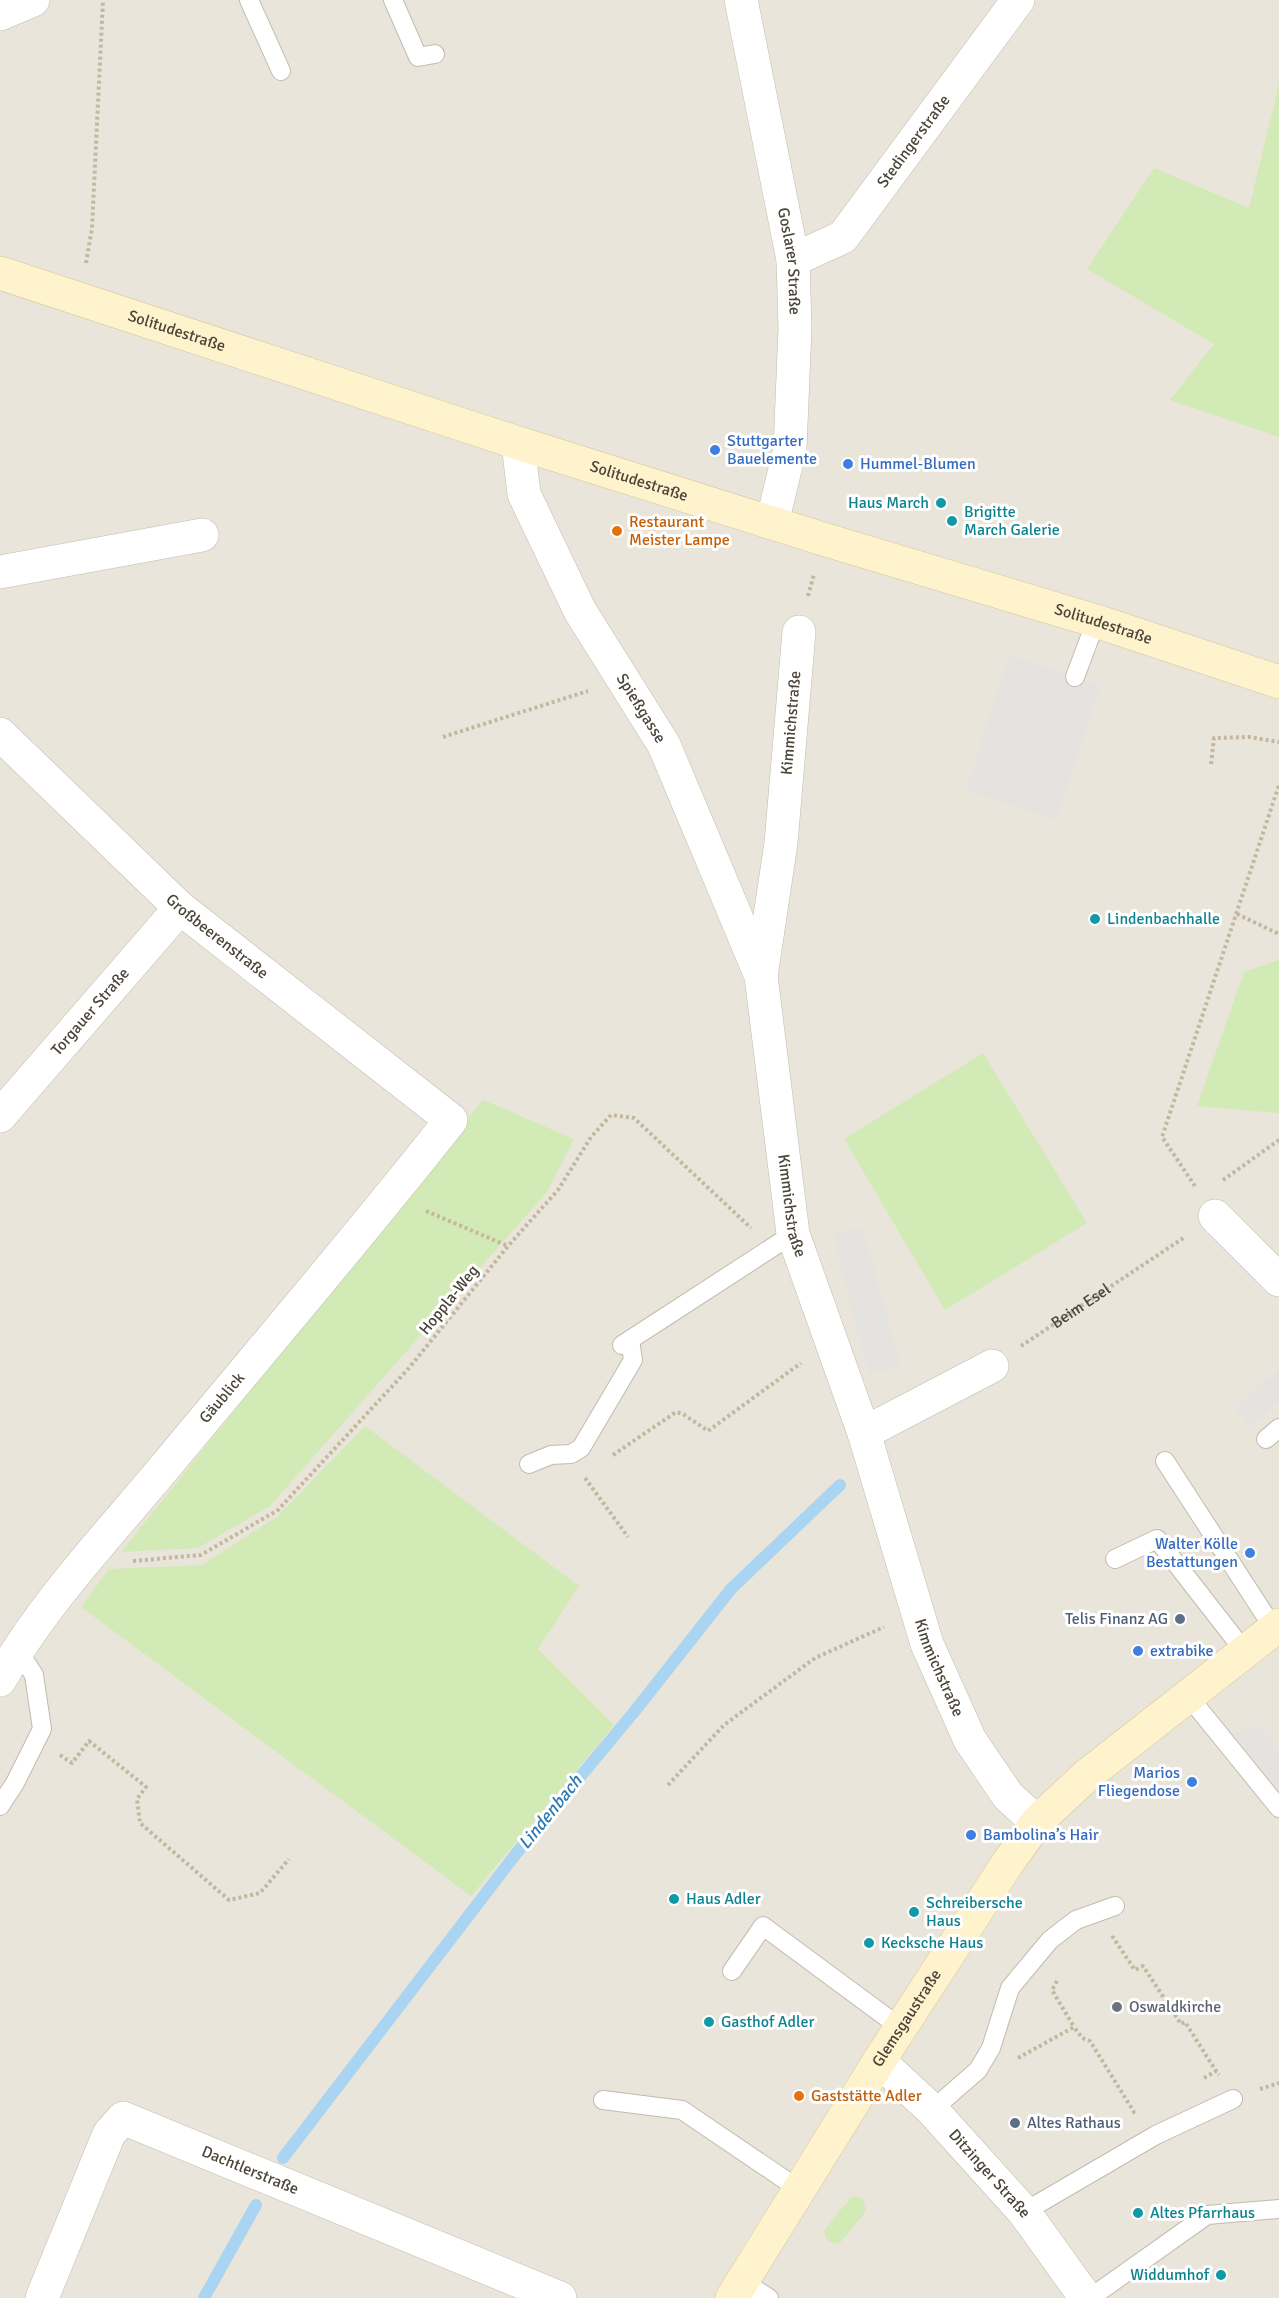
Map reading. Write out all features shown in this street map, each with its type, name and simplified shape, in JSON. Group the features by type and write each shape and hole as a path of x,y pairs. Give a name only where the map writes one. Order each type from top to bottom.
{"main road":[{"name":"Solitudestraße","path":"0,273 772,524 1096,621 1279,682"},
{"name":"Glemsgaustraße","path":"747,2292 800,2190 879,2061 1009,1860 1038,1822 1086,1776 1277,1627"}],"street":[{"path":"0,14 33,0"},
{"name":"Goslarer Straße","path":"741,0 792,260 795,328 790,449 772,524"},
{"name":"Stedingerstraße","path":"792,260 843,237 1018,0"},
{"name":"Spießgasse","path":"519,443 524,494 580,610 664,745 761,976"},
{"path":"0,572 202,535"},
{"name":"Kimmichstraße","path":"799,632 781,843 761,976 793,1234 864,1433 927,1644 969,1740 1008,1796 1038,1822"},
{"name":"Großbeerenstraße","path":"0,734 180,908 451,1120"},
{"name":"Torgauer Straße","path":"0,1116 180,908"},
{"name":"Gäublick","path":"0,1680 9,1642 87,1559 391,1196 451,1120"},
{"path":"1215,1216 1279,1280"},
{"path":"864,1433 992,1366"},
{"name":"Ditzinger Straße","path":"879,2061 932,2110 1024,2212 1088,2298"},
{"name":"Dachtlerstraße","path":"42,2298 109,2134 123,2118 560,2298"}],"lane":[{"path":"249,0 281,71"},
{"path":"393,0 418,57 435,54"},
{"path":"1075,677 1096,621"},
{"path":"529,1464 551,1455 572,1454 581,1448 633,1360 626,1343 793,1234"},
{"path":"1166,1461 1277,1627"},
{"path":"1114,1559 1157,1539 1245,1652"},
{"path":"0,1806 15,1783 42,1729 34,1675 9,1642"},
{"path":"1189,1697 1279,1808"},
{"path":"932,2110 978,2070 991,2048 1010,1988 1050,1940 1076,1920 1115,1906"},
{"path":"732,1971 763,1926 901,2028"},
{"path":"1024,2212 1156,2135 1233,2098"},
{"path":"603,2100 682,2110 800,2190"},
{"path":"1088,2298 1207,2215 1279,2209"}],"path":[{"path":"79,299 92,228 103,0"},
{"path":"799,632 823,539"},
{"path":"443,737 528,712 623,680"},
{"path":"1211,764 1214,738 1249,737 1279,742"},
{"path":"1215,1216 1162,1137 1279,784"},
{"path":"1237,914 1279,934"},
{"name":"Hoppla-Weg","path":"87,1559 134,1561 201,1555 278,1510 409,1368 508,1246 558,1190 591,1137 611,1115 634,1118 755,1232 793,1234"},
{"path":"1215,1216 1223,1181 1279,1140"},
{"path":"391,1196 508,1246"},
{"name":"Beim Esel","path":"992,1366 1215,1216"},
{"path":"610,1457 676,1412 683,1414 708,1431 831,1341"},
{"path":"592,1470 584,1476 628,1537"},
{"path":"668,1785 724,1725 815,1658 894,1622 918,1616"},
{"path":"54,1762 60,1755 72,1763 89,1741 146,1788 137,1799 140,1823 229,1900 260,1893 289,1859"},
{"path":"1102,1942 1112,1936 1135,1970 1143,1965 1181,2024 1185,2022 1233,2098"},
{"path":"1061,1974 1052,1990 1074,2027 1082,2038 1090,2041 1134,2112 1145,2110"},
{"path":"1044,2044 1074,2027"},
{"path":"1196,2083 1216,2071"}],"shaded area":[{"path":"0,0 1279,0 1279,2298 0,2298"},
{"path":"1009,655 1100,685 1056,820 966,791"},
{"path":"862,1227 901,1366 868,1374 833,1235"},
{"path":"1279,1369 1279,1401 1250,1428 1234,1408"},
{"path":"1259,1724 1279,1750 1279,1790 1232,1733"}],"green space":[{"path":"1279,84 1279,437 1170,400 1214,344 1087,269 1154,168 1249,208"},
{"path":"1279,960 1279,1113 1197,1106 1244,972"},
{"path":"983,1053 1087,1223 945,1310 844,1139"},
{"path":"483,1100 574,1139 547,1192 270,1506 198,1548 121,1552"},
{"path":"365,1426 579,1586 538,1649 614,1725 471,1896 81,1607 109,1569 202,1565 278,1516"},
{"path":"856,2196 864,2201 866,2211 839,2244 827,2241 824,2231 851,2197"}],"waterway":[{"name":"Lindenbach","path":"283,2158 515,1855 634,1712 731,1589 840,1485"},
{"name":"Lindenbach","path":"204,2298 256,2205"}],"place":[{"name":"Stuttgarter Bauelemente","path":"715,450"},
{"name":"Hummel-Blumen","path":"848,464"},
{"name":"Haus March","path":"941,503"},
{"name":"Brigitte March Galerie","path":"952,521"},
{"name":"Restaurant Meister Lampe","path":"617,531"},
{"name":"Lindenbachhalle","path":"1095,919"},
{"name":"Walter Kölle Bestattungen","path":"1250,1553"},
{"name":"Telis Finanz AG","path":"1180,1619"},
{"name":"extrabike","path":"1138,1651"},
{"name":"Marios Fliegendose","path":"1192,1782"},
{"name":"Bambolina’s Hair","path":"971,1835"},
{"name":"Haus Adler","path":"674,1899"},
{"name":"Schreibersche Haus","path":"914,1912"},
{"name":"Kecksche Haus","path":"869,1943"},
{"name":"Oswaldkirche","path":"1117,2007"},
{"name":"Gasthof Adler","path":"709,2022"},
{"name":"Gaststätte Adler","path":"799,2096"},
{"name":"Altes Rathaus","path":"1015,2123"},
{"name":"Altes Pfarrhaus","path":"1138,2213"},
{"name":"Widdumhof","path":"1221,2275"}]}
